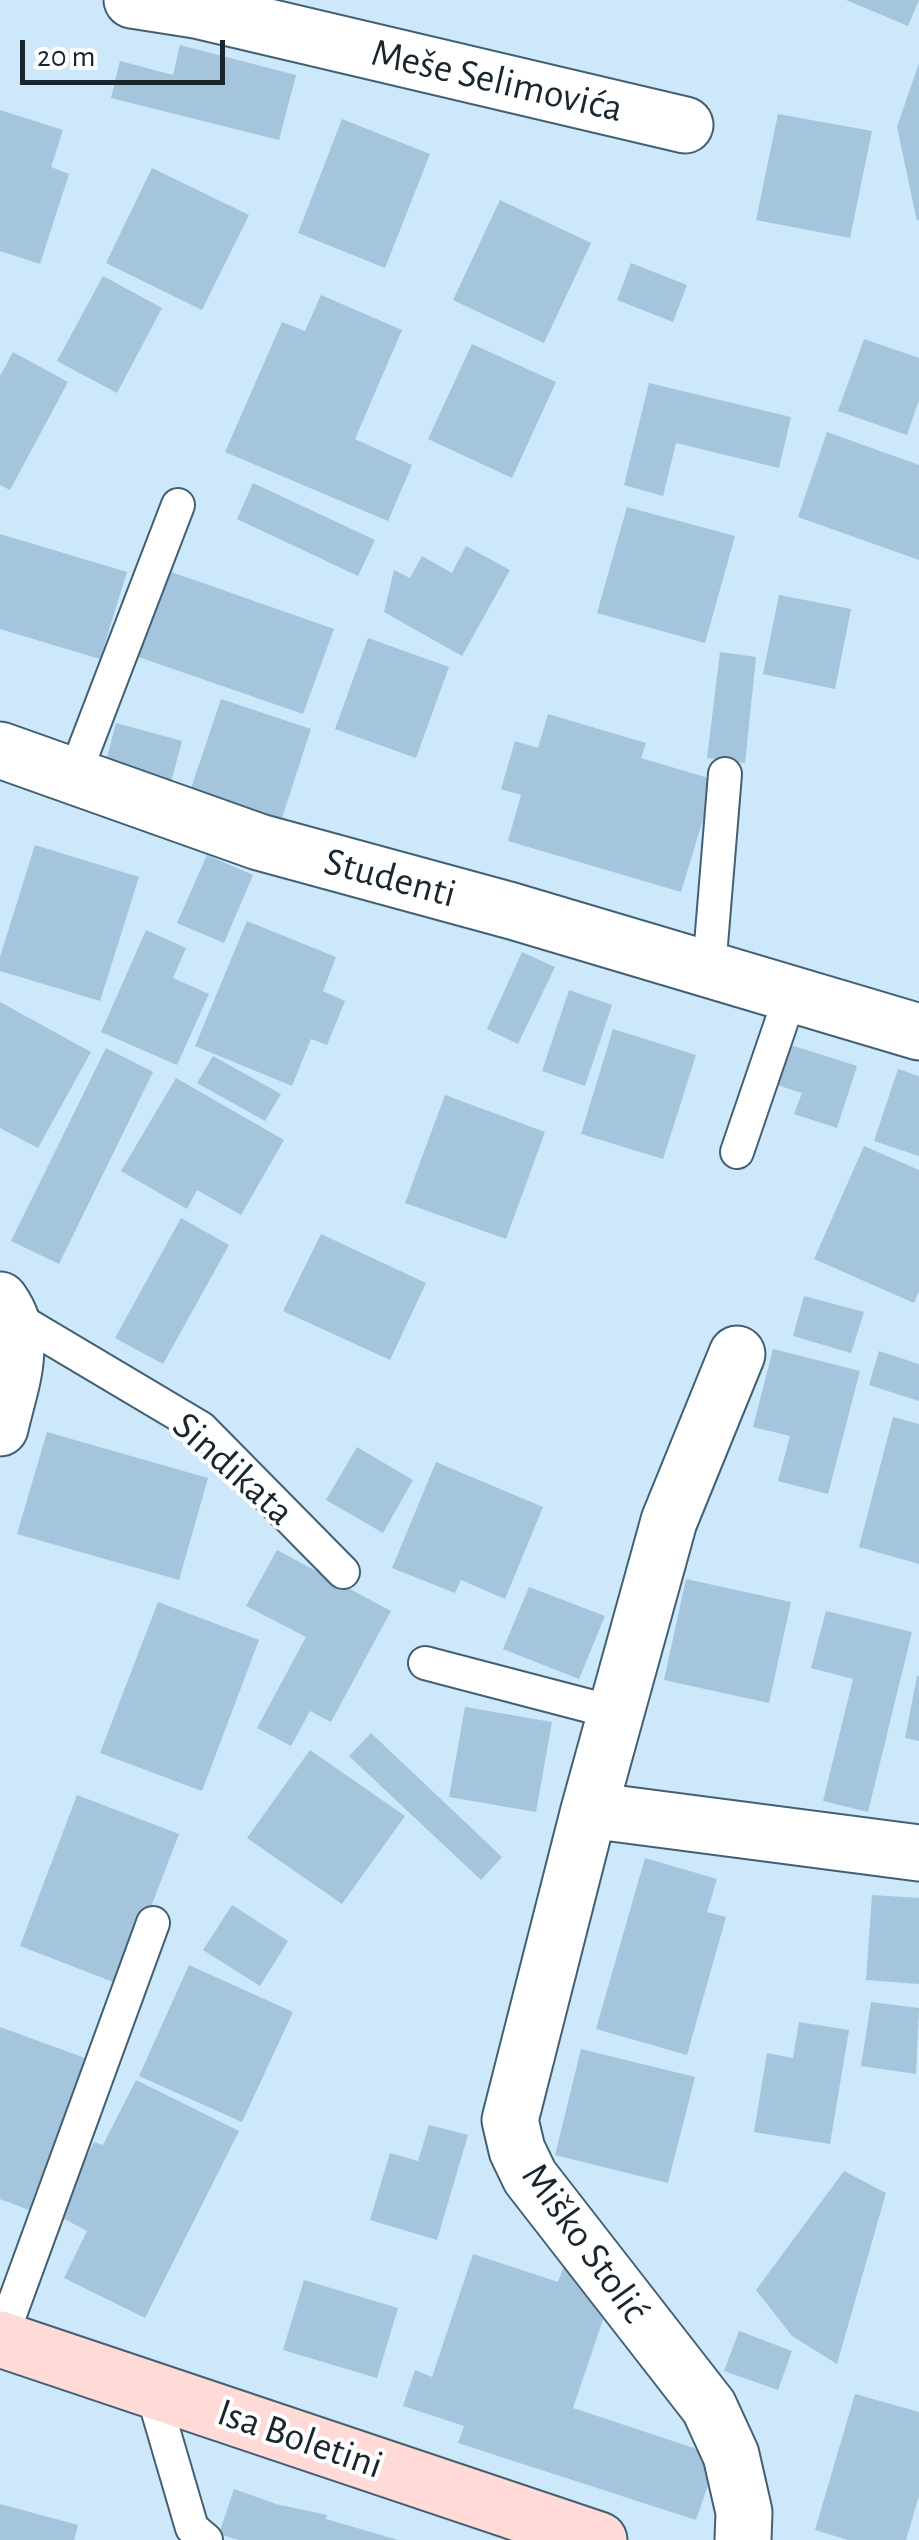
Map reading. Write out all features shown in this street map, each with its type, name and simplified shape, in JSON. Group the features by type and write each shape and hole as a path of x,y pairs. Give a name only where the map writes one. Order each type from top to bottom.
{"main road":[{"name":"Isa Boletini","path":"0,2339 599,2540"}],"street":[{"name":"Meše Selimovića","path":"132,0 196,10 685,125"},
{"name":"Studenti","path":"0,750 259,842 512,911 919,1032"},
{"name":"Sindikata","path":"0,1428 18,1344 6,1308"},
{"name":"Miško Stolić","path":"737,1354 669,1521 510,2120 517,2150 530,2177 709,2407 732,2455 744,2512 743,2540"},
{"path":"590,1810 919,1853"}],"lane":[{"path":"74,776 178,505"},
{"path":"709,970 725,774"},
{"path":"737,1152 791,994"},
{"name":"Sindikata","path":"6,1308 201,1428 342,1572"},
{"path":"425,1662 616,1713"},
{"name":"Isa Boletini","path":"0,2339 153,1924"},
{"path":"150,2388 192,2528 206,2540"}],"building":[{"path":"846,0 919,0 908,26"},
{"path":"180,45 296,75 279,140 111,98 120,61 173,75"},
{"path":"919,63 919,220 917,221 897,127"},
{"path":"0,110 63,130 51,167 69,174 40,264 0,251"},
{"path":"778,114 872,131 850,238 756,220"},
{"path":"342,119 430,154 385,268 298,233"},
{"path":"152,168 249,215 202,310 106,263"},
{"path":"500,200 591,243 544,343 453,300"},
{"path":"631,263 687,285 673,322 617,300"},
{"path":"103,276 162,308 117,393 57,361"},
{"path":"321,295 402,330 355,439 412,465 388,521 225,452 282,322 305,331"},
{"path":"864,339 919,358 919,400 907,435 838,411"},
{"path":"472,344 556,382 512,478 428,439"},
{"path":"13,352 68,382 10,490 0,485 0,376"},
{"path":"649,383 791,417 779,468 676,443 663,496 624,485"},
{"path":"827,432 919,465 919,560 798,517"},
{"path":"253,483 375,540 358,576 237,519"},
{"path":"627,507 735,536 705,643 597,613"},
{"path":"0,534 127,572 100,659 0,629"},
{"path":"466,546 510,570 462,656 384,612 394,570 410,578 422,556 452,573"},
{"path":"160,568 334,629 303,714 130,654"},
{"path":"779,595 851,609 835,689 763,674"},
{"path":"368,638 449,667 416,758 335,729"},
{"path":"720,652 756,657 745,763 707,758"},
{"path":"221,699 311,729 281,821 190,791"},
{"path":"548,714 646,743 641,758 715,780 681,892 508,841 521,795 501,789 515,741 538,748"},
{"path":"116,723 182,741 171,782 105,765"},
{"path":"35,845 139,877 100,1001 0,971 0,957"},
{"path":"207,855 253,875 224,943 177,923"},
{"path":"247,921 336,957 323,991 345,1001 327,1045 311,1039 292,1086 195,1046"},
{"path":"146,930 186,948 173,978 209,994 177,1065 101,1032"},
{"path":"522,952 555,967 518,1044 487,1029"},
{"path":"569,990 612,1005 585,1086 542,1071"},
{"path":"0,1002 91,1052 38,1148 0,1128"},
{"path":"613,1029 696,1055 663,1159 581,1134"},
{"path":"781,1042 857,1066 837,1128 794,1114 802,1093 768,1082"},
{"path":"106,1048 153,1072 59,1264 11,1241"},
{"path":"213,1056 281,1094 265,1121 197,1083"},
{"path":"898,1069 919,1076 919,1156 874,1141"},
{"path":"176,1078 284,1140 241,1215 197,1190 187,1209 121,1171"},
{"path":"445,1095 545,1132 506,1239 405,1203"},
{"path":"864,1146 919,1170 919,1291 914,1303 814,1259"},
{"path":"181,1218 229,1245 163,1364 115,1338"},
{"path":"321,1234 426,1283 390,1360 283,1311"},
{"path":"804,1296 864,1312 851,1353 793,1336"},
{"path":"773,1349 860,1371 828,1494 778,1481 790,1436 753,1427"},
{"path":"879,1351 919,1364 919,1401 869,1385"},
{"path":"893,1417 919,1424 919,1564 859,1547"},
{"path":"47,1432 208,1478 179,1580 17,1534"},
{"path":"357,1447 413,1480 383,1533 326,1500"},
{"path":"436,1462 543,1507 505,1599 461,1580 455,1593 392,1568"},
{"path":"277,1550 391,1611 331,1722 310,1711 291,1746 257,1728 306,1637 246,1606"},
{"path":"686,1579 791,1602 769,1703 664,1680"},
{"path":"529,1587 605,1616 579,1679 503,1649"},
{"path":"158,1602 259,1640 202,1791 100,1753"},
{"path":"826,1611 912,1632 868,1812 823,1801 853,1679 811,1668"},
{"path":"919,1676 919,1741 905,1738"},
{"path":"465,1707 552,1722 536,1812 449,1797"},
{"path":"371,1733 502,1857 481,1880 349,1756"},
{"path":"310,1750 405,1816 342,1904 247,1838"},
{"path":"77,1795 179,1834 121,1985 20,1946"},
{"path":"645,1858 717,1879 707,1912 726,1917 687,2055 596,2029"},
{"path":"872,1895 919,1898 919,1984 866,1980"},
{"path":"232,1905 288,1941 260,1986 203,1950"},
{"path":"189,1965 293,2012 242,2122 139,2076"},
{"path":"871,2002 919,2008 916,2074 861,2066"},
{"path":"799,2022 849,2030 830,2144 754,2132 767,2053 793,2058"},
{"path":"0,2027 85,2058 29,2210 0,2199"},
{"path":"581,2049 695,2077 668,2183 555,2155"},
{"path":"136,2080 239,2131 145,2318 64,2278 87,2231 57,2215 94,2142 103,2145"},
{"path":"429,2125 468,2135 437,2240 370,2220 390,2153 418,2161"},
{"path":"844,2171 886,2193 837,2364 792,2336 756,2290"},
{"path":"473,2254 558,2282 565,2263 609,2302 573,2408 718,2456 696,2520 458,2443 464,2426 403,2406 415,2370 432,2377"},
{"path":"304,2280 398,2308 377,2378 283,2350"},
{"path":"739,2331 792,2351 778,2390 724,2371"},
{"path":"855,2394 919,2412 919,2496 906,2540 848,2540 815,2530"},
{"path":"234,2489 398,2540 239,2540 219,2534"},
{"path":"0,2504 78,2525 74,2540 0,2540"}]}
